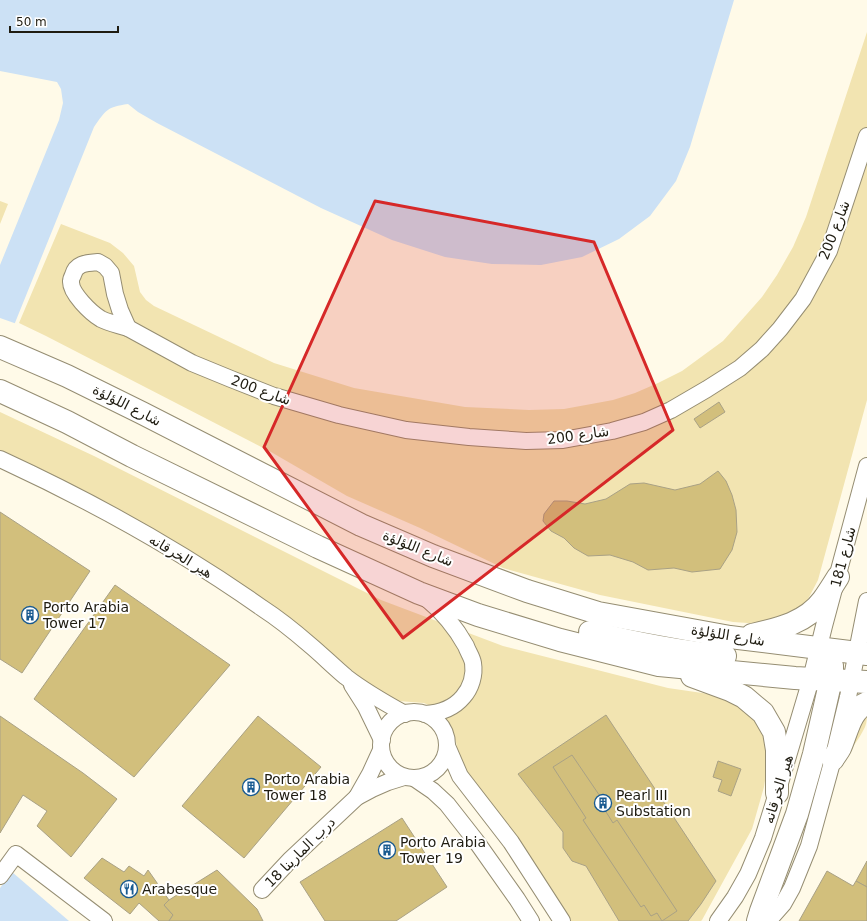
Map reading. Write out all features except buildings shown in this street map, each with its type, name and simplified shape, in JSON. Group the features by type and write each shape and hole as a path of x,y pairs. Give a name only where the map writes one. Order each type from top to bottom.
{"main road":[{"name":"شارع اللؤلؤة","path":"9,350 68,376 361,525 433,556 527,591 598,613 730,637 842,666"},
{"path":"1,391 67,422 132,456 318,547 419,593 478,615 560,640 659,665 730,690 744,697 763,713 774,732 778,750 778,793"},
{"path":"730,637 768,631 786,626 804,618 822,601 838,577"},
{"path":"448,603 482,606 609,637 677,650 738,658 842,666"},
{"path":"659,665 760,675 842,666"},
{"path":"758,921 797,814 842,666"},
{"path":"833,759 840,748 855,713 863,704 867,703"}],"street":[{"name":"شارع 200","path":"128,328 192,363 231,380 274,396 339,415 406,430 469,437 526,440 563,440 612,431 644,422 671,410 707,389 740,368 762,349 780,329 803,299 829,251 867,136"},
{"name":"هير الخرقانه","path":"0,459 108,513 207,570 264,608 310,645 346,677 375,697 405,714"},
{"name":"شارع 181","path":"842,666 824,626 867,466"},
{"path":"419,593 432,603 454,627 473,662 473,677 466,694 452,707 435,713 405,714 390,723 384,731 381,745 384,759 388,767 396,773 433,791 447,804 476,840 531,921"},
{"path":"768,921 783,904 792,888 809,846 833,759 842,666 867,601"},
{"name":"هير الخرقانه","path":"718,921 735,897 748,874 763,838 778,793 842,666"},
{"name":"هير الخرقانه","path":"346,677 366,707 381,745"},
{"path":"425,714 434,719 441,727 447,746 460,776 511,842 562,921"},
{"name":"درب المارينا 18","path":"262,890 291,859 357,797 370,774 381,745"},
{"path":"409,778 426,776 437,769 444,758 447,746"},
{"name":"درب المارينا 18","path":"357,797 382,785 409,778"},
{"path":"0,876 16,854 104,921"}],"highlighted area":[{"path":"375,201 594,242 673,430 403,638 264,447"}],"shaded area":[{"path":"867,32 867,400 818,580 807,601 792,613 760,624 733,622 600,595 503,568 420,528 347,496 271,452 19,323 61,224 110,243 123,253 134,266 140,292 146,300 154,306 274,363 354,388 465,407 529,410 564,409 613,400 635,393 682,371 723,341 762,297 777,275 793,247 806,217"},
{"path":"0,201 8,204 0,224"},
{"path":"0,412 94,456 381,600 503,646 668,688 709,694 744,705 763,724 770,749 764,787 752,829 702,920 570,921 460,764 456,742 446,719 437,709 424,703 398,701 374,689 300,626 120,510 0,451"},
{"path":"867,711 866,723 863,732 839,764"}],"water":[{"path":"0,0 734,0 690,147 676,181 650,216 619,239 582,257 541,265 492,264 445,257 392,240 321,208 157,123 138,112 128,104 111,108 104,113 94,127 0,360 0,265 59,120 63,103 61,89 57,82 0,71"},
{"path":"12,872 69,921 0,921 0,888"}],"pier":[{"path":"0,318 17,324 2,361 0,362"}],"place":[{"name":"Porto Arabia Tower 17","path":"30,615"},
{"name":"Porto Arabia Tower 18","path":"251,787"},
{"name":"Pearl III Substation","path":"603,803"},
{"name":"Porto Arabia Tower 19","path":"387,850"},
{"name":"Arabesque","path":"129,889"}]}
